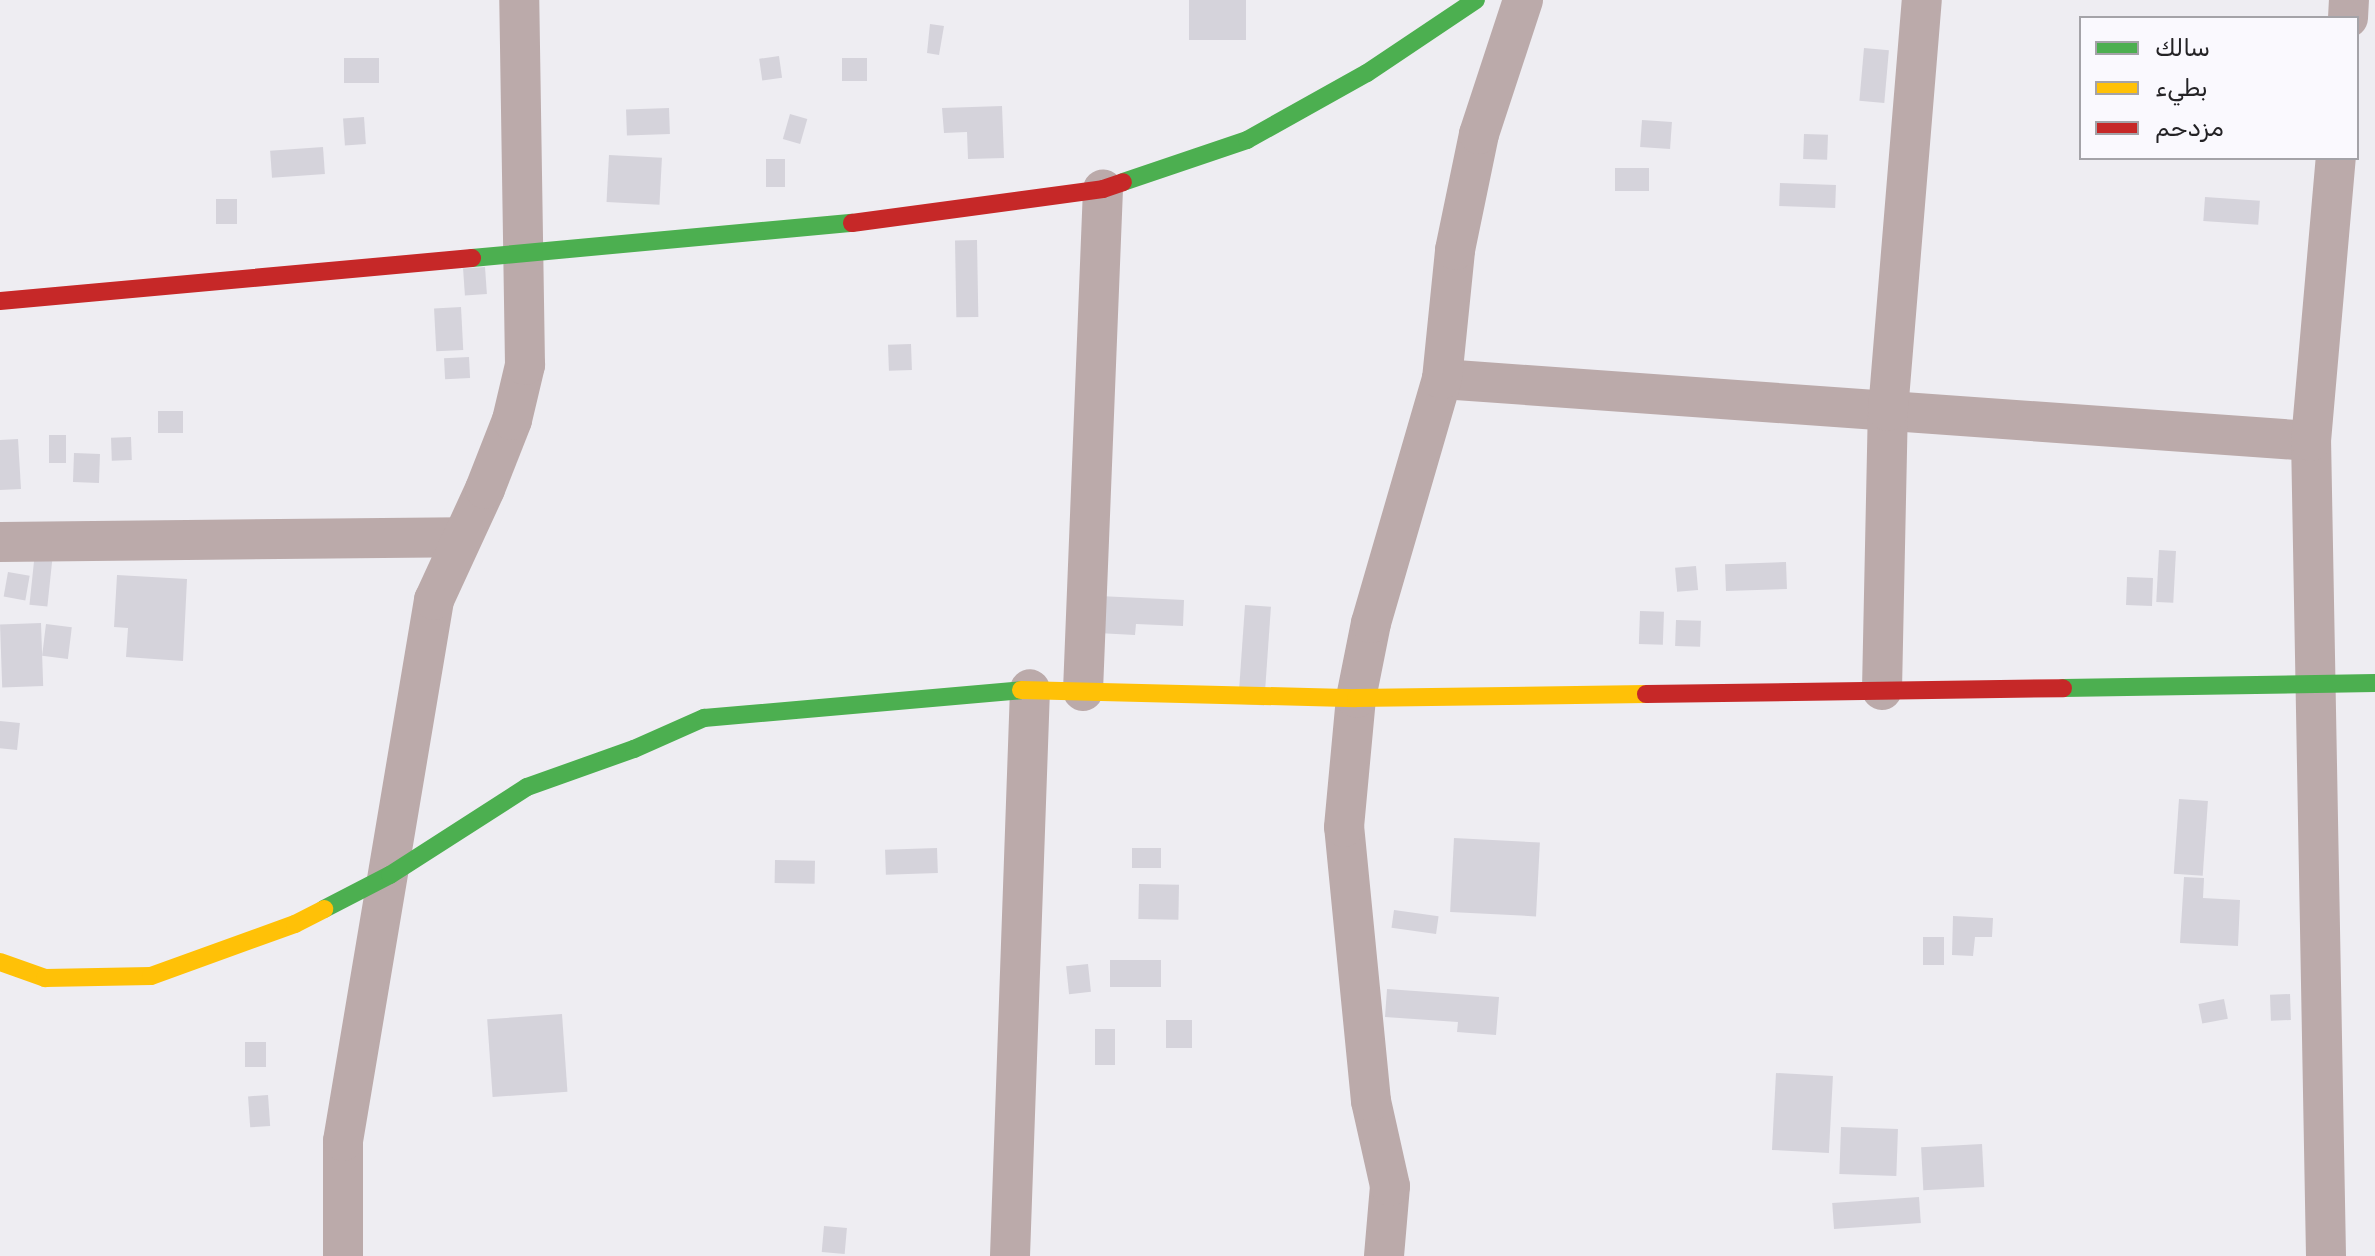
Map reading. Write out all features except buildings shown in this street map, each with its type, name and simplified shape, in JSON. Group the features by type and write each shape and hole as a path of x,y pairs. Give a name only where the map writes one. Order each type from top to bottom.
{"street":[{"path":"343,1256 343,1141 434,600 460,537 485,489 512,420 525,365 519,0"},
{"path":"0,301 916,217 1103,189 1247,140 1367,73 1476,0"},
{"path":"1384,1256 1390,1186 1371,1101 1344,827 1356,698 1371,623 1442,379 1455,250 1479,134 1523,0"},
{"path":"1882,690 1888,411 1922,0"},
{"path":"2326,1256 2311,441 2336,160"},
{"path":"1083,691 1103,189"},
{"path":"1442,379 2311,441"},
{"path":"0,542 460,537"},
{"path":"0,962 45,978 151,976 295,924 390,875 527,787 634,749 704,718 1030,689 1356,698 2375,683"},
{"path":"1010,1256 1030,689"}],"traffic: fast":[{"path":"1123,182 1247,140 1367,73 1476,0"},
{"path":"472,258 852,223"},
{"path":"2063,688 2375,683"},
{"path":"324,909 390,875 527,787 634,749 704,718 1021,690"}],"traffic: slow":[{"path":"1021,690 1356,698 1646,694"},
{"path":"0,962 45,978 151,976 295,924 324,909"}],"traffic: jam":[{"path":"852,223 1103,189 1123,182"},
{"path":"0,301 472,258"},
{"path":"1646,694 2063,688"}]}
